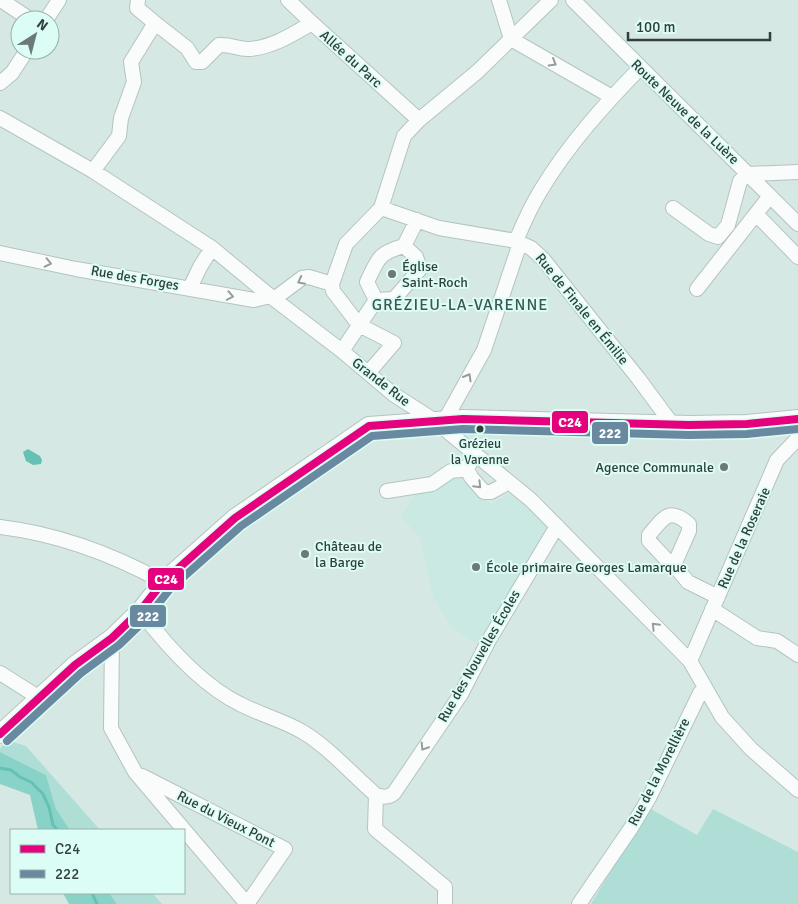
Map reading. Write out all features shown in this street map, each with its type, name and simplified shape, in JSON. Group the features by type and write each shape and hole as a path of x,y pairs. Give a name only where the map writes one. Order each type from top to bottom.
{"main road":[{"path":"0,734 74,664 112,638 140,610 163,582 235,518 369,426 443,425 463,419 734,424 798,419"}],"street":[{"path":"1,0 16,10"},
{"path":"93,171 119,136 121,118 134,82 131,62 155,23 137,8 138,0"},
{"path":"288,0 312,23"},
{"path":"499,0 511,39 612,97"},
{"path":"368,372 394,343 359,325 333,291 332,284 346,244 381,208 404,136 419,120 477,72 551,0"},
{"name":"Route Neuve de la Luère","path":"573,0 798,224"},
{"name":"Allée du Parc","path":"155,23 187,48 196,62 202,62 219,45 230,44 238,48 249,49 264,46 290,37 312,23 419,120"},
{"path":"0,83 12,72 20,60"},
{"path":"443,425 484,350 518,242 539,192 556,166 612,97 640,68"},
{"name":"Grande Rue","path":"0,118 93,171 212,248 393,394 443,425 472,459 509,482 531,500 690,661 722,716 751,749 798,790"},
{"path":"673,208 710,234 718,237 728,225 740,181 748,174 798,172"},
{"path":"697,289 770,196"},
{"name":"Rue de Finale en Émilie","path":"381,208 439,228 518,242 532,248 543,259 638,378 672,424"},
{"path":"756,214 798,256"},
{"path":"376,300 367,282 377,261 388,250 404,246 417,220"},
{"path":"376,300 394,299 420,269 416,257 404,246"},
{"path":"190,288 212,248"},
{"name":"Rue des Forges","path":"0,253 76,269 254,300 272,298"},
{"path":"272,298 302,278 308,277 332,284"},
{"path":"342,351 376,300"},
{"name":"Rue de la Roseraie","path":"690,661 777,460 798,438"},
{"path":"472,459 468,469 471,477 484,492 491,492 509,482"},
{"path":"387,491 432,484 451,471 461,470 472,459"},
{"name":"Rue des Nouvelles Écoles","path":"376,795 390,796 461,694 489,640 557,526"},
{"path":"0,527 38,533 77,544 118,560 163,582"},
{"path":"674,565 688,582 757,638 777,641 798,655"},
{"path":"140,610 155,631 185,663 219,692 239,704 305,733 376,795 375,829 445,887 445,904"},
{"name":"Rue du Vieux Pont","path":"112,638 111,728 135,772 183,829"},
{"path":"677,648 698,643"},
{"path":"0,673 38,697"},
{"name":"Rue de la Morellière","path":"579,904 631,828 649,798 704,688"},
{"name":"Rue du Vieux Pont","path":"135,772 285,849 247,904 185,831"}],"shaded area":[{"path":"28,449 40,456 41,464 33,465 26,461 23,452"},
{"name":"École primaire Georges Lamarque","path":"454,472 491,504 515,491 550,526 478,644 451,627 433,596 420,538 401,516 418,490"},
{"path":"7,740 26,746 99,829 69,829 56,809 46,775 0,752 0,749"},
{"path":"0,752 46,775 56,809 69,829 38,829 30,795 0,784"},
{"path":"649,808 697,835 713,809 798,852 798,904 591,904"},
{"path":"64,894 110,894 117,904 69,904"},
{"path":"110,894 153,894 162,904 117,904"}],"waterway":[{"path":"0,768 11,770 31,782 43,794 49,807 53,825 57,829"},
{"path":"92,894 97,904"}],"transit line":[{"name":"C24","path":"0,734 75,665 112,638 140,611 163,582 235,518 369,426 463,419 689,425 747,424 798,419"},
{"name":"222","path":"7,741 81,673 119,645 147,618 170,589 241,526 372,436 463,429 689,435 747,434 798,429"}],"place":[{"name":"Église Saint-Roch","path":"392,274"},
{"name":"Grézieu la Varenne","path":"480,429"},
{"name":"Agence Communale","path":"724,467"},
{"name":"Château de la Barge","path":"305,554"},
{"name":"École primaire Georges Lamarque","path":"476,567"}],"district":[{"name":"GRÉZIEU-LA-VARENNE","path":"460,305"}]}
